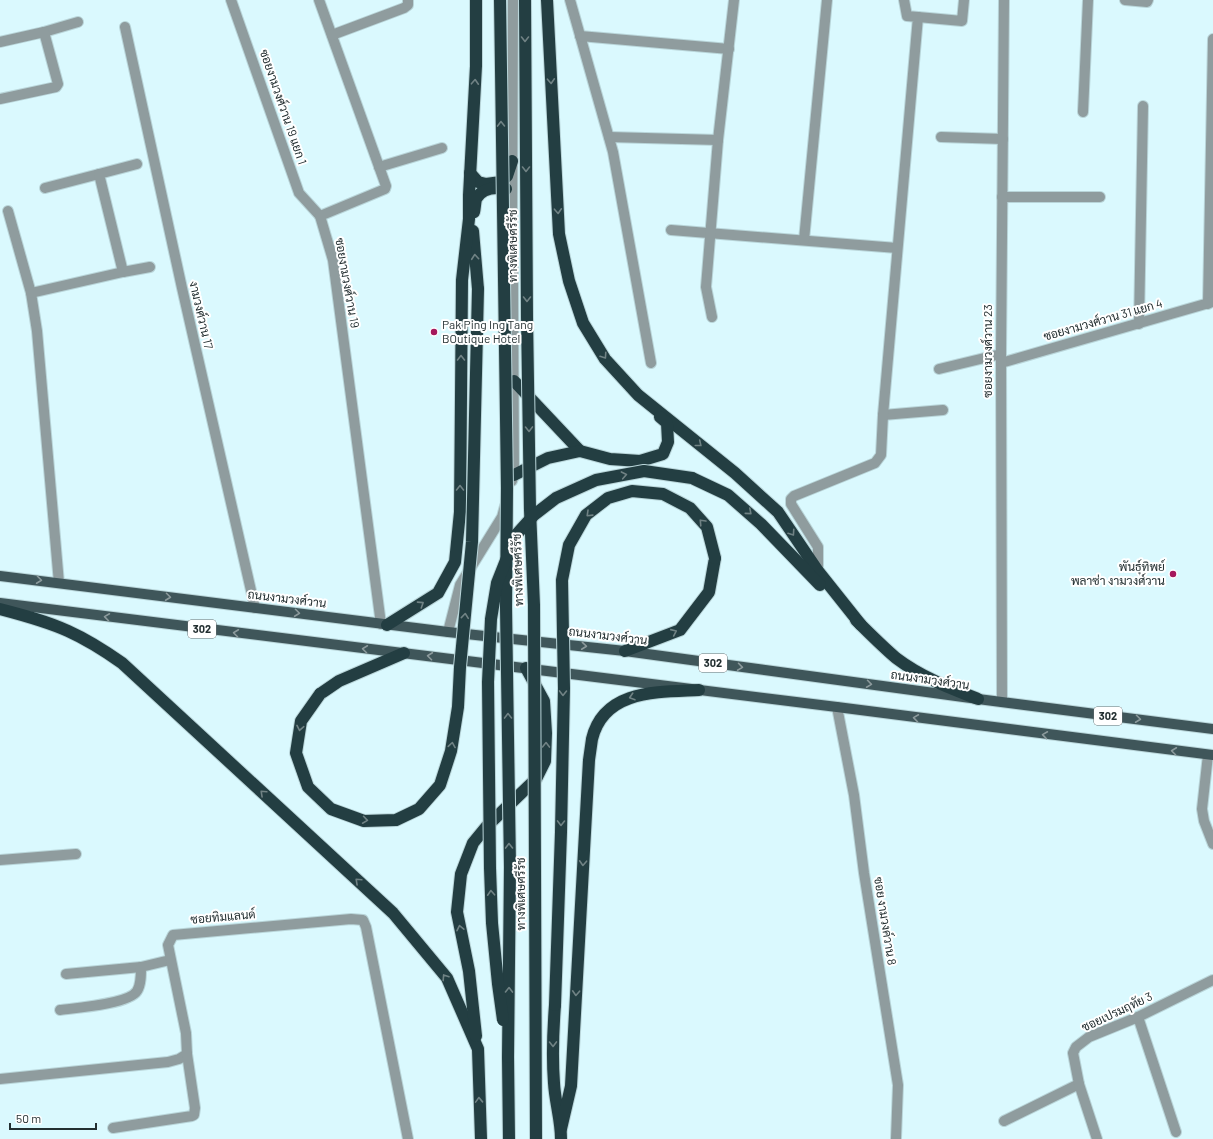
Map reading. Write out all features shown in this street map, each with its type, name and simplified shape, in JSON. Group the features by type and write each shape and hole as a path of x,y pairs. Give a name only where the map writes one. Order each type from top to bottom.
{"highway":[{"path":"404,653 339,681 320,694 301,721 296,753 308,787 331,809 364,821 396,820 419,809 440,785 451,751 458,707 460,667 472,542 478,289 471,222 470,173 476,66 476,0"},
{"name":"ทางพิเศษศรีรัช","path":"500,0 507,488 506,607 510,867 508,1057 509,1139"},
{"name":"ทางพิเศษศรีรัช","path":"525,0 530,510 534,606 536,1139"},
{"path":"514,475 548,458 580,451 610,459 640,461 663,454 668,442 667,423 638,395 605,358 583,323 569,281 559,234 547,0"},
{"path":"470,173 478,182 494,184 501,182 507,176 512,161"},
{"path":"384,624 438,592 455,562 460,512 462,280 476,200 482,192 496,188 510,189"},
{"path":"514,381 580,451"},
{"path":"638,395 735,473 778,512 818,571 861,625"},
{"path":"508,1057 498,984 492,923 488,682 491,619 497,583 516,535 534,515 556,498 596,480 644,471 692,478 728,495 761,524 806,571 891,654 935,681 978,699"},
{"path":"561,1134 554,1084 553,1032 561,832 564,696 562,580 569,545 586,515 608,498 632,491 663,494 690,508 707,527 715,558 709,592 680,630 625,651"},
{"path":"0,609 39,620 68,631 96,645 122,663 393,913 447,978 478,1049"},
{"path":"481,1139 478,1049 469,971 457,912 460,874 473,843 487,826 536,779 545,761 546,734 544,700 526,668"},
{"path":"561,1134 571,1086 592,737 601,719 613,706 627,698 647,692 698,690"}],"main road":[{"name":"ถนนงามวงศ์วาน","path":"0,576 448,632 625,651 1213,729"},
{"name":"302","path":"0,602 1211,755"}],"street":[{"name":"ซอยงามวงศ์วาน 19 แยก 1","path":"232,0 299,193 320,216"},
{"path":"319,0 386,186 385,189 320,216"},
{"path":"448,632 460,585 502,517 514,475 514,381 510,189 512,161 513,0"},
{"path":"570,0 614,152 651,363"},
{"path":"712,317 706,287 718,140 734,0"},
{"path":"804,240 827,0"},
{"path":"904,0 907,16 962,21 964,0"},
{"name":"ซอยงามวงศ์วาน 23","path":"1002,702 1001,359 1004,0"},
{"path":"1083,112 1088,0"},
{"path":"1125,0 1142,2 1146,2 1148,0"},
{"path":"332,35 408,3"},
{"path":"818,571 818,547 791,504 791,499 794,496 875,463 879,460 881,455 882,415 918,17"},
{"path":"0,42 44,32 78,22"},
{"name":"งามวงศ์วาน 17","path":"125,27 182,288 255,608"},
{"path":"0,99 56,87 58,84 44,32"},
{"path":"580,36 729,49"},
{"path":"1210,303 1213,39"},
{"path":"1139,324 1143,106"},
{"path":"609,137 718,140"},
{"path":"941,137 1003,139"},
{"path":"379,167 442,148"},
{"path":"45,188 137,164"},
{"path":"99,174 123,272"},
{"path":"1002,197 1100,197"},
{"path":"8,211 31,293 37,330 59,583"},
{"name":"ซอยงามวงศ์วาน 19","path":"320,216 333,260 384,624"},
{"path":"671,230 897,248"},
{"path":"31,293 150,267"},
{"name":"ซอยงามวงศ์วาน 31 แยก 4","path":"939,369 1001,359 1139,324 1210,303"},
{"path":"882,415 943,410"},
{"name":"ซอย งามวงค์วาน 8","path":"837,707 854,795 898,1085 896,1139"},
{"path":"1211,755 1202,809 1204,821 1213,844"},
{"path":"0,860 76,854"},
{"name":"ซอยทิมแลนด์","path":"113,1128 194,1115 195,1108 187,1054 186,1033 168,945 173,935 351,919 363,920 366,927 408,1139"},
{"path":"66,974 141,967 170,960"},
{"path":"60,1010 119,1002 132,997 137,992 139,986 141,967"},
{"path":"1211,980 1213,991"},
{"name":"ซอยเปรมฤทัย 3","path":"1097,1139 1079,1084 1073,1053 1076,1047 1089,1037 1138,1017 1211,980"},
{"path":"1138,1017 1176,1132"},
{"path":"0,1079 168,1062 179,1059 187,1054"},
{"path":"1004,1121 1079,1084"}],"place":[{"name":"Pak Ping Ing Tang BOutique Hotel","path":"434,332"},
{"name":"พันธุ์ทิพย์ พลาซ่า งามวงศ์วาน","path":"1173,574"}]}
